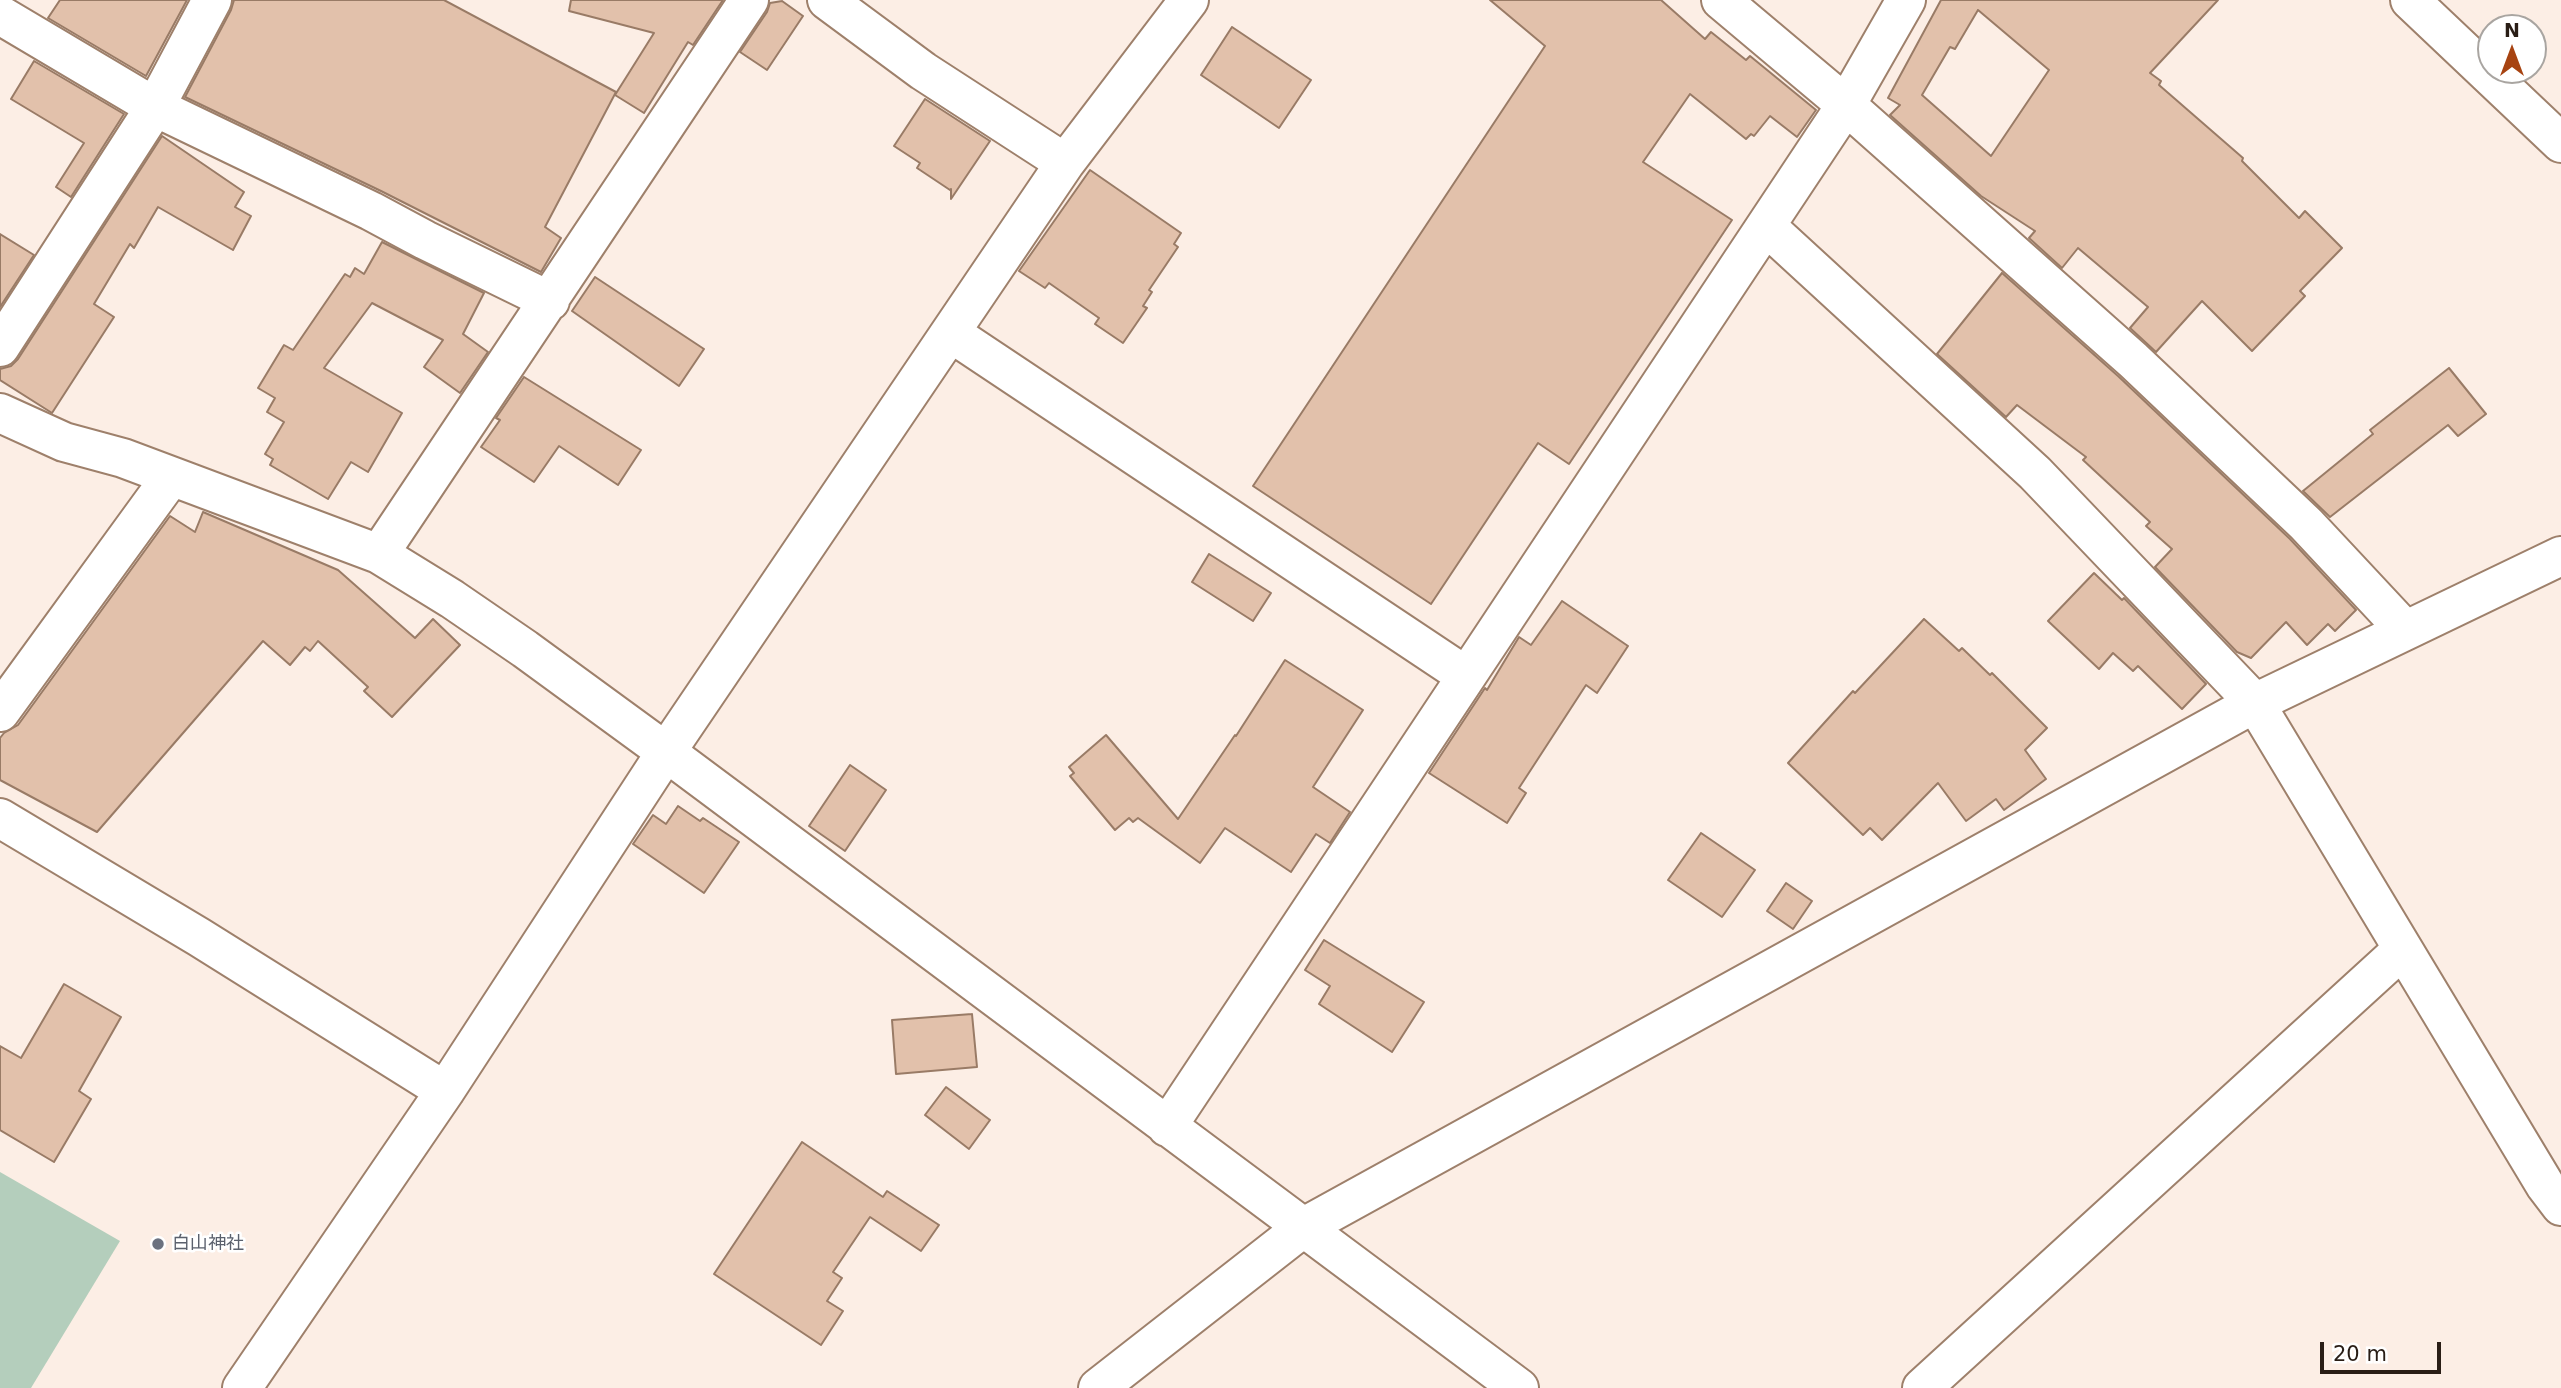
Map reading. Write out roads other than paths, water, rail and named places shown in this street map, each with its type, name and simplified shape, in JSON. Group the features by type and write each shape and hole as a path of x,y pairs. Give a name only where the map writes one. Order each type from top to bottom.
{"street":[{"path":"0,347 155,107 212,0"},
{"path":"379,554 550,302 749,0"},
{"path":"827,0 923,71 1065,163"},
{"path":"242,1388 444,1091 666,752 1065,163 1189,0"},
{"path":"1721,0 1846,105 2142,369 2306,524 2406,630"},
{"path":"1167,1127 1846,105 1906,0"},
{"path":"2410,0 2561,143"},
{"path":"0,15 155,107 371,211 550,302"},
{"path":"1766,226 2035,473 2255,702 2545,1185 2561,1206"},
{"path":"951,333 1466,676"},
{"path":"0,413 64,442 123,458 379,554 452,599 666,752 1519,1388"},
{"path":"0,712 171,477"},
{"path":"1098,1388 1304,1227 2255,702 2561,556"},
{"path":"0,818 199,937 444,1091"},
{"path":"1922,1388 2403,948"}],"place":[{"name":"白山神社","path":"158,1244"}]}
